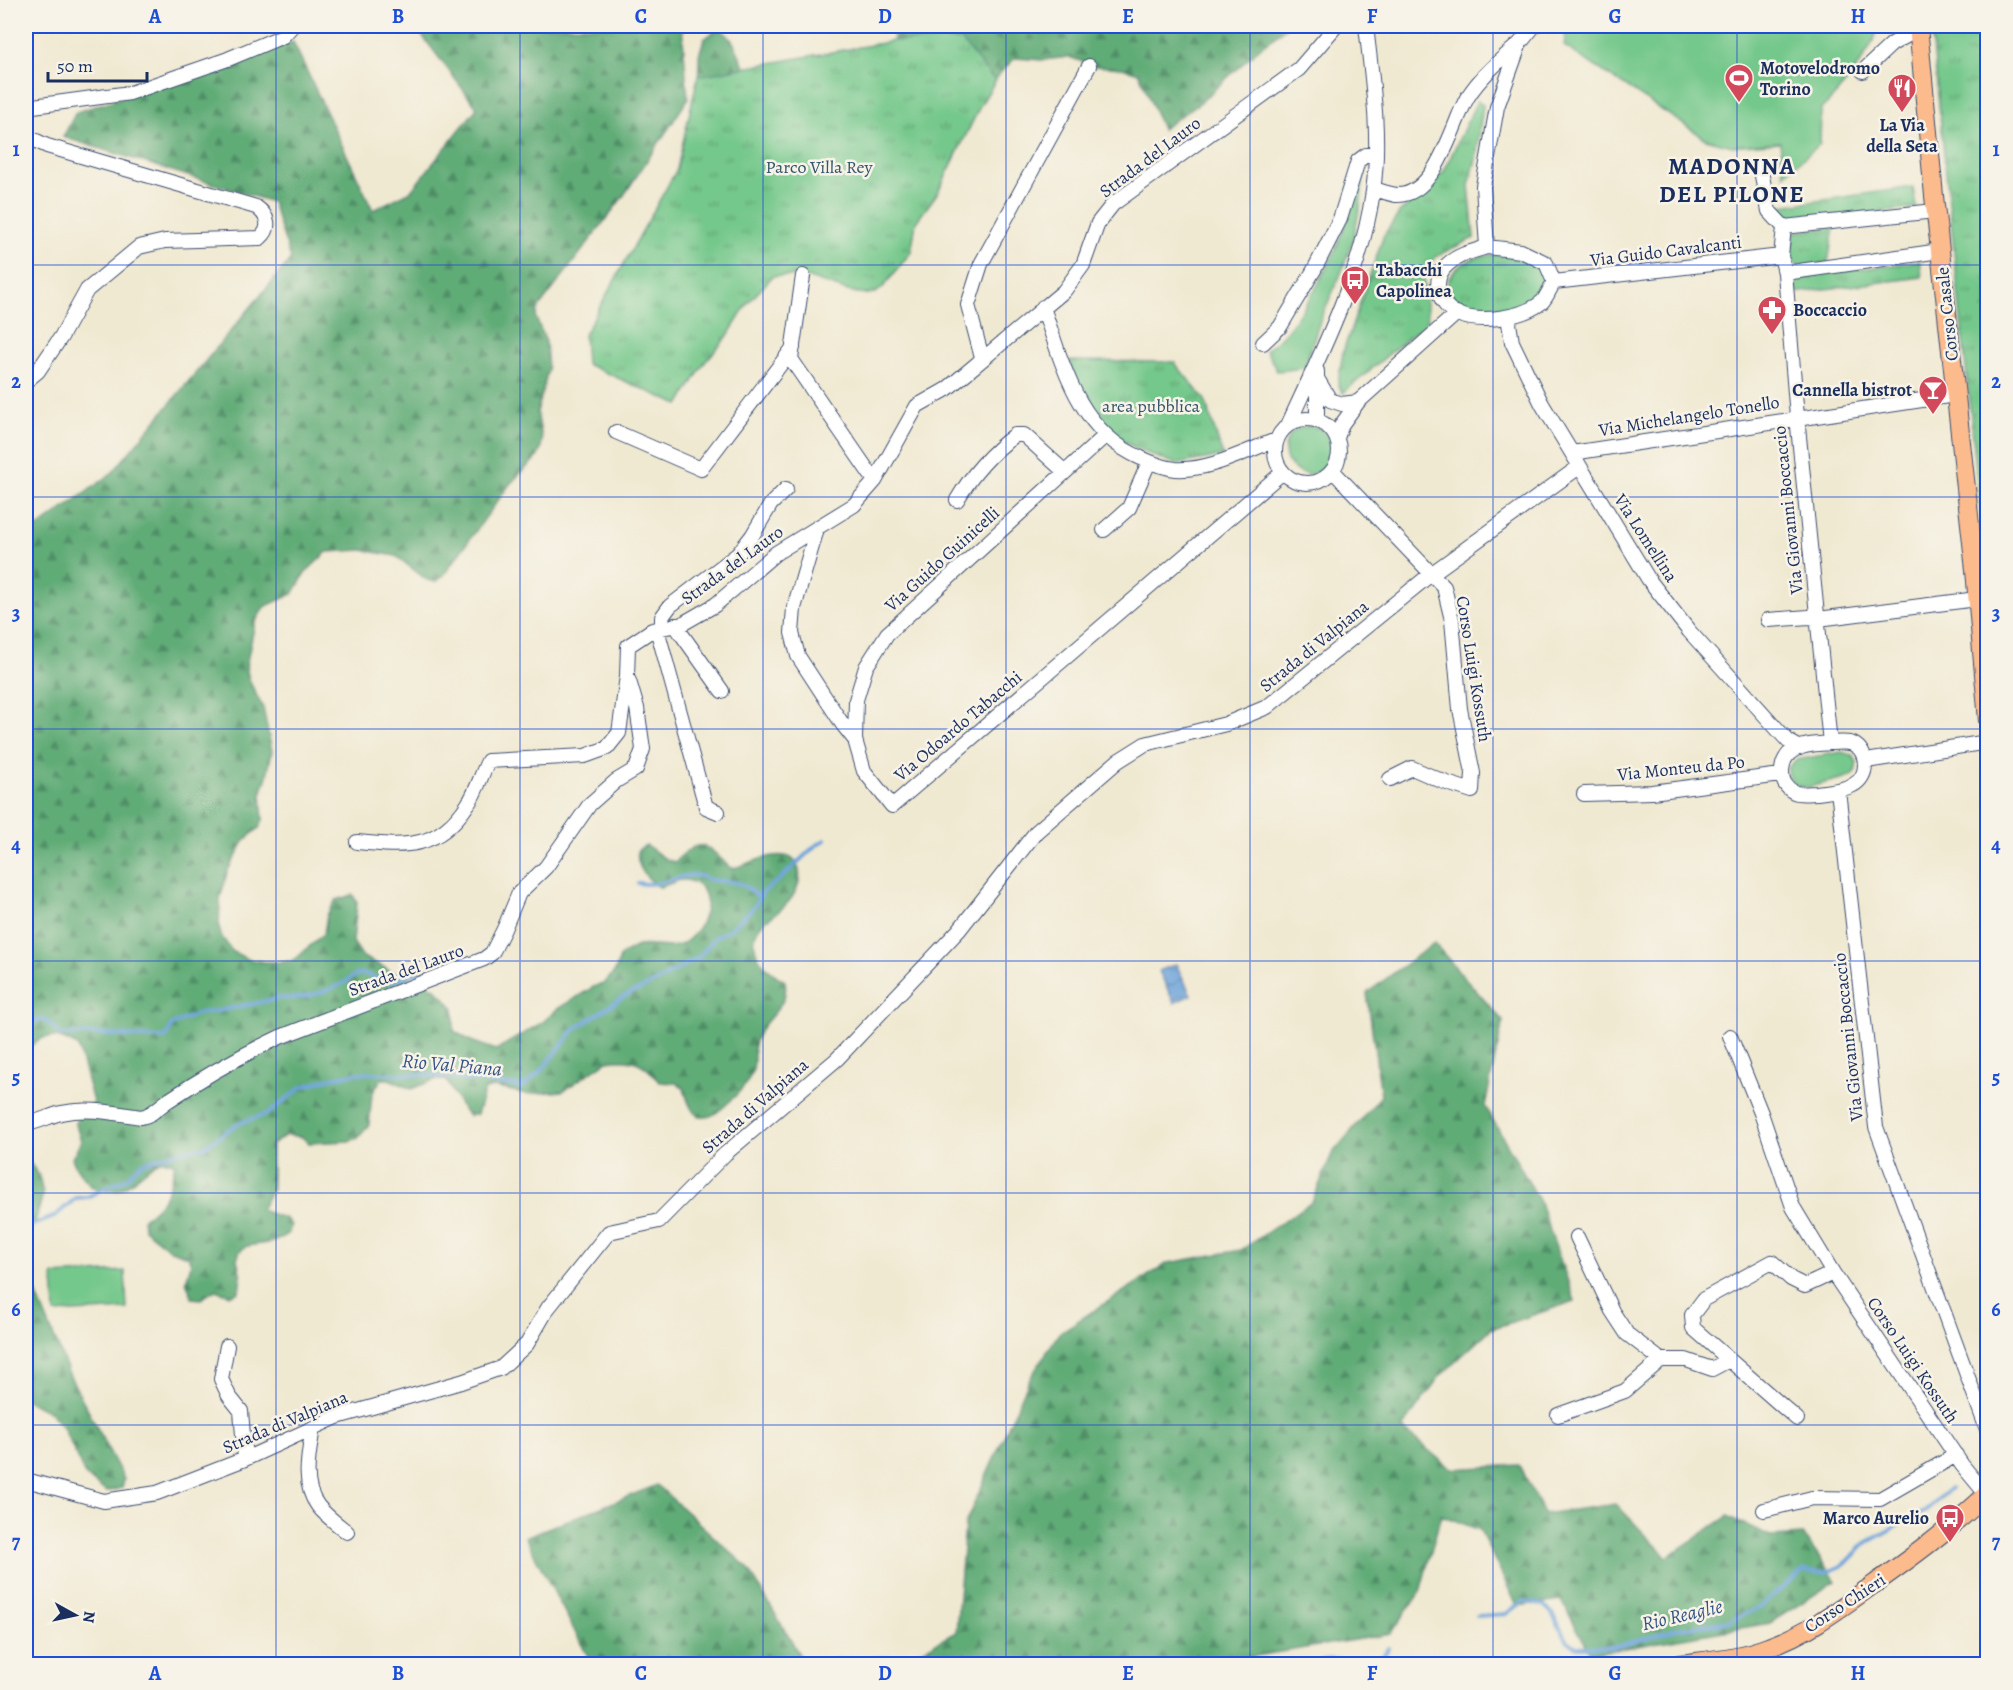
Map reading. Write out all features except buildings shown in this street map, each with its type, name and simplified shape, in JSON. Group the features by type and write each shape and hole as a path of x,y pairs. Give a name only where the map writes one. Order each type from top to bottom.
{"main road":[{"name":"Corso Casale","path":"1918,27 1988,721"},
{"name":"Corso Chieri","path":"1679,1665 1733,1657 1765,1648 1820,1622 1902,1566 1987,1493"}],"street":[{"path":"26,107 130,93 228,59 283,36 292,26"},
{"name":"Strada del Lauro","path":"357,842 396,846 428,841 454,822 470,802 488,761 585,756 606,748 619,733 627,676 628,646 665,627 682,624 715,605 777,552 855,506 875,481 917,406 947,389 1064,291 1083,265 1098,223 1113,204 1299,69 1336,26"},
{"path":"1289,423 1318,363 1353,275 1368,222 1374,189 1376,137 1366,26"},
{"path":"1374,189 1397,195 1412,192 1432,173 1442,156 1467,98 1493,66 1520,43 1534,26"},
{"name":"Corso Casale","path":"1863,71 1892,44 1918,27"},
{"path":"1487,247 1483,186 1497,107 1520,43"},
{"path":"982,358 968,305 981,264 1089,66"},
{"path":"26,136 47,146 256,207 264,215 268,225 264,236 260,238 165,241 139,247 87,290 61,337 38,371 26,381"},
{"path":"1263,343 1280,327 1314,270 1340,219 1358,161 1366,155 1375,155"},
{"path":"1760,166 1769,211 1784,227 1935,211"},
{"name":"Via Giovanni Boccaccio","path":"1784,227 1781,256 1785,273 1830,743"},
{"path":"1487,247 1521,251 1546,263 1554,282 1542,301 1519,314 1508,317 1470,317 1457,314 1446,306 1438,295 1439,279 1447,264 1463,254 1487,247"},
{"path":"1785,273 1940,251"},
{"name":"Via Guido Cavalcanti","path":"1554,282 1781,256"},
{"path":"803,276 791,359 875,481"},
{"path":"1043,307 1076,396 1093,423 1122,450 1149,462 1177,469 1226,459 1276,440"},
{"path":"1318,363 1317,378 1322,422 1337,438 1340,451 1333,471 1326,477 1308,483 1290,478 1283,472 1275,457 1276,440 1281,430 1298,419 1322,422 1355,405 1457,314"},
{"name":"Via Lomellina","path":"1508,317 1512,342 1542,404 1648,580 1689,631 1788,741 1800,748"},
{"path":"616,432 701,469 793,348"},
{"path":"1317,378 1330,400 1355,405"},
{"name":"Via Michelangelo Tonello","path":"1572,453 1797,417 1955,395"},
{"path":"1337,438 1355,405"},
{"path":"957,500 970,478 985,461 1016,435 1024,435 1065,472"},
{"name":"Via Guido Guinicelli","path":"855,740 856,700 866,668 887,634 1106,435"},
{"path":"1104,530 1129,508 1149,462"},
{"path":"1431,574 1579,466"},
{"name":"Corso Luigi Kossuth","path":"1333,471 1444,587 1452,620 1460,709 1473,773 1472,791 1412,768 1390,779"},
{"name":"Via Odoardo Tabacchi","path":"817,529 794,608 792,633 798,656 855,740 864,771 892,806 1283,472"},
{"name":"Strada del Lauro","path":"722,691 665,627 662,617 670,606 738,554 771,504 786,489"},
{"name":"Strada di Valpiana","path":"26,1480 104,1501 157,1493 245,1459 338,1417 461,1382 501,1368 527,1344 548,1308 609,1232 659,1221 725,1154 837,1059 959,930 1036,832 1118,761 1145,744 1226,724 1266,708 1431,574"},
{"path":"1768,620 1809,617 1818,619 1977,600"},
{"path":"665,627 706,807 718,812"},
{"name":"Strada del Lauro","path":"26,1124 37,1123 61,1113 86,1110 148,1116 169,1100 260,1046 484,959 492,953 519,893 546,867 590,804 616,781 636,769 643,749 637,708 627,676"},
{"path":"1866,761 1988,742"},
{"path":"1830,743 1851,743 1862,750 1866,761 1864,772 1856,784 1838,790 1794,793 1785,785 1781,775 1783,762 1792,750 1830,743"},
{"name":"Via Monteu da Po","path":"1584,794 1652,792 1781,775"},
{"name":"Via Giovanni Boccaccio","path":"1838,790 1875,1127 1982,1409 1988,1432"},
{"name":"Corso Luigi Kossuth","path":"1730,1036 1761,1113 1793,1207 1833,1273 1956,1455 1987,1493"},
{"path":"1577,1237 1612,1311 1627,1334 1661,1360 1686,1360 1712,1369 1729,1360"},
{"path":"1797,1419 1693,1328 1692,1315 1704,1299 1772,1262 1791,1279 1805,1286 1833,1273"},
{"path":"227,1346 221,1379 229,1396 241,1411 245,1459"},
{"path":"1558,1416 1625,1391 1661,1360"},
{"path":"313,1428 308,1460 309,1483 317,1505 347,1532"},
{"path":"1764,1510 1812,1498 1880,1499 1956,1455"}],"green space":[{"path":"415,26 682,26 688,99 622,198 537,310 536,318 546,342 548,370 537,412 542,439 541,448 538,456 510,484 443,576 436,582 427,580 396,556 362,550 327,552 306,572 293,594 264,607 255,623 246,666 249,680 263,708 272,751 261,794 263,820 259,828 245,840 227,872 220,900 221,936 232,951 247,959 264,962 291,961 324,933 327,915 336,900 353,895 357,903 353,942 363,957 403,977 435,988 454,1008 454,1031 471,1041 496,1050 543,1022 557,1009 595,986 604,984 615,971 621,955 638,946 680,945 692,936 698,929 706,911 704,893 699,886 686,880 659,887 642,871 638,861 638,850 646,845 667,860 675,862 692,848 705,846 732,869 766,857 776,856 791,858 796,863 800,876 793,895 776,914 760,926 755,941 755,949 762,962 772,973 785,981 785,991 779,1006 758,1033 754,1045 753,1069 748,1081 720,1110 706,1117 695,1114 684,1088 676,1083 659,1082 654,1075 637,1062 624,1060 607,1061 563,1091 527,1094 493,1087 485,1089 477,1114 469,1116 463,1110 446,1080 437,1079 411,1089 389,1079 381,1079 372,1094 369,1125 358,1138 349,1141 309,1143 302,1137 286,1135 272,1144 272,1189 261,1210 286,1219 291,1225 289,1233 274,1242 247,1246 240,1251 237,1259 241,1276 239,1292 231,1295 215,1290 201,1299 192,1298 186,1281 191,1264 188,1256 171,1250 144,1229 143,1219 162,1202 171,1182 175,1164 167,1161 158,1162 128,1185 115,1191 98,1190 93,1187 78,1171 72,1158 81,1141 75,1122 93,1102 78,1047 63,1039 49,1037 36,1042 26,1054 26,536 111,474 291,259 272,202 63,137 76,112 293,42 373,210 411,191 477,108"},
{"path":"891,26 968,26 973,37 997,32 1006,26 1288,26 1262,46 1202,101 1162,129 1139,73 1122,68 1095,66 1069,57 1043,60 1015,58 1000,73 981,104 938,192 916,222 911,252 884,286 877,292 868,294 843,289 814,268 697,116 699,55 704,39 718,29 732,40 745,68 894,41"},
{"name":"Motovelodromo Torino","path":"1567,26 1879,26 1870,47 1855,70 1821,109 1820,144 1784,175 1780,142 1732,146 1706,139 1564,46"},
{"path":"1931,26 1987,26 1987,575"},
{"name":"Parco Villa Rey","path":"961,40 995,81 981,104 938,192 916,222 911,252 884,286 877,292 868,294 851,292 803,276 773,276 748,303 727,337 705,362 679,405 586,364 584,335 677,169 698,76 894,41"},
{"path":"1477,101 1483,105 1476,159 1469,185 1474,238 1436,256 1423,272 1428,321 1343,393 1338,384 1343,352 1384,235 1400,212 1421,195 1444,171"},
{"path":"1365,168 1352,243 1321,318 1304,368 1277,371 1266,350 1305,306 1327,267 1344,229"},
{"path":"1913,187 1916,208 1788,223 1774,207"},
{"path":"1834,227 1828,263 1798,267 1790,250 1795,232"},
{"path":"1505,255 1526,259 1542,270 1548,283 1537,299 1530,304 1509,310 1485,312 1464,308 1450,296 1448,281 1458,268 1482,256"},
{"path":"1920,261 1922,277 1794,293 1793,278"},
{"name":"area pubblica","path":"1069,361 1174,362 1205,400 1223,456 1177,464 1124,442 1094,420 1081,394"},
{"path":"1309,426 1326,433 1333,450 1326,467 1309,474 1292,467 1285,450 1292,433"},
{"path":"1841,752 1852,755 1857,762 1855,773 1852,776 1809,787 1797,786 1789,779 1788,768 1796,760"},
{"path":"1434,943 1503,1021 1485,1106 1539,1200 1575,1301 1491,1329 1440,1376 1402,1428 1451,1469 1519,1465 1544,1514 1616,1504 1667,1557 1728,1516 1772,1537 1803,1535 1836,1581 1770,1623 1591,1654 1561,1600 1517,1606 1480,1530 1441,1515 1420,1592 1391,1634 1244,1658 1225,1664 592,1664 525,1537 657,1485 748,1568 803,1661 912,1656 956,1632 965,1524 1029,1380 1059,1333 1168,1263 1241,1250 1312,1202 1332,1154 1381,1096 1367,993"},
{"path":"26,1158 39,1175 43,1194 36,1219 28,1235 30,1278 70,1376 124,1479 122,1488 106,1492 85,1475 63,1427 51,1413 26,1400"},
{"path":"125,1271 127,1309 55,1313 53,1275"}],"water":[{"path":"1176,964 1191,995 1174,1003 1159,971"}],"waterway":[{"name":"Rio Val Piana","path":"26,1227 54,1217 76,1198 87,1197 127,1178 141,1163 204,1147 237,1124 269,1113 302,1087 331,1078 359,1073 430,1075 523,1087 541,1071 575,1029 623,997 658,981 699,957 715,937 729,930 754,907 763,892 815,846 825,840"},
{"path":"638,883 654,884 696,875 711,880 737,882 759,897"},
{"path":"26,1023 46,1021 61,1035 96,1034 161,1038 167,1037 172,1025 199,1013 281,998 313,995 344,983 359,974 390,982 414,973 430,974"},
{"name":"Rio Reaglie","path":"1477,1616 1506,1614 1523,1601 1544,1605 1551,1612 1567,1640 1576,1647 1615,1647 1677,1629 1731,1621 1760,1607 1805,1571 1825,1573 1844,1565 1866,1543 1926,1510 1951,1488"},
{"name":"Rio Reaglie","path":"1315,1664 1328,1660 1367,1663 1381,1657 1388,1648"}],"place":[{"name":"Motovelodromo Torino","path":"1739,104"},
{"name":"La Via della Seta","path":"1902,114"},
{"name":"Tabacchi Capolinea","path":"1355,306"},
{"name":"Boccaccio","path":"1772,336"},
{"name":"Cannella bistrot","path":"1933,416"},
{"name":"Marco Aurelio","path":"1950,1544"}],"district":[{"name":"MADONNA DEL PILONE","path":"1732,180"}]}
